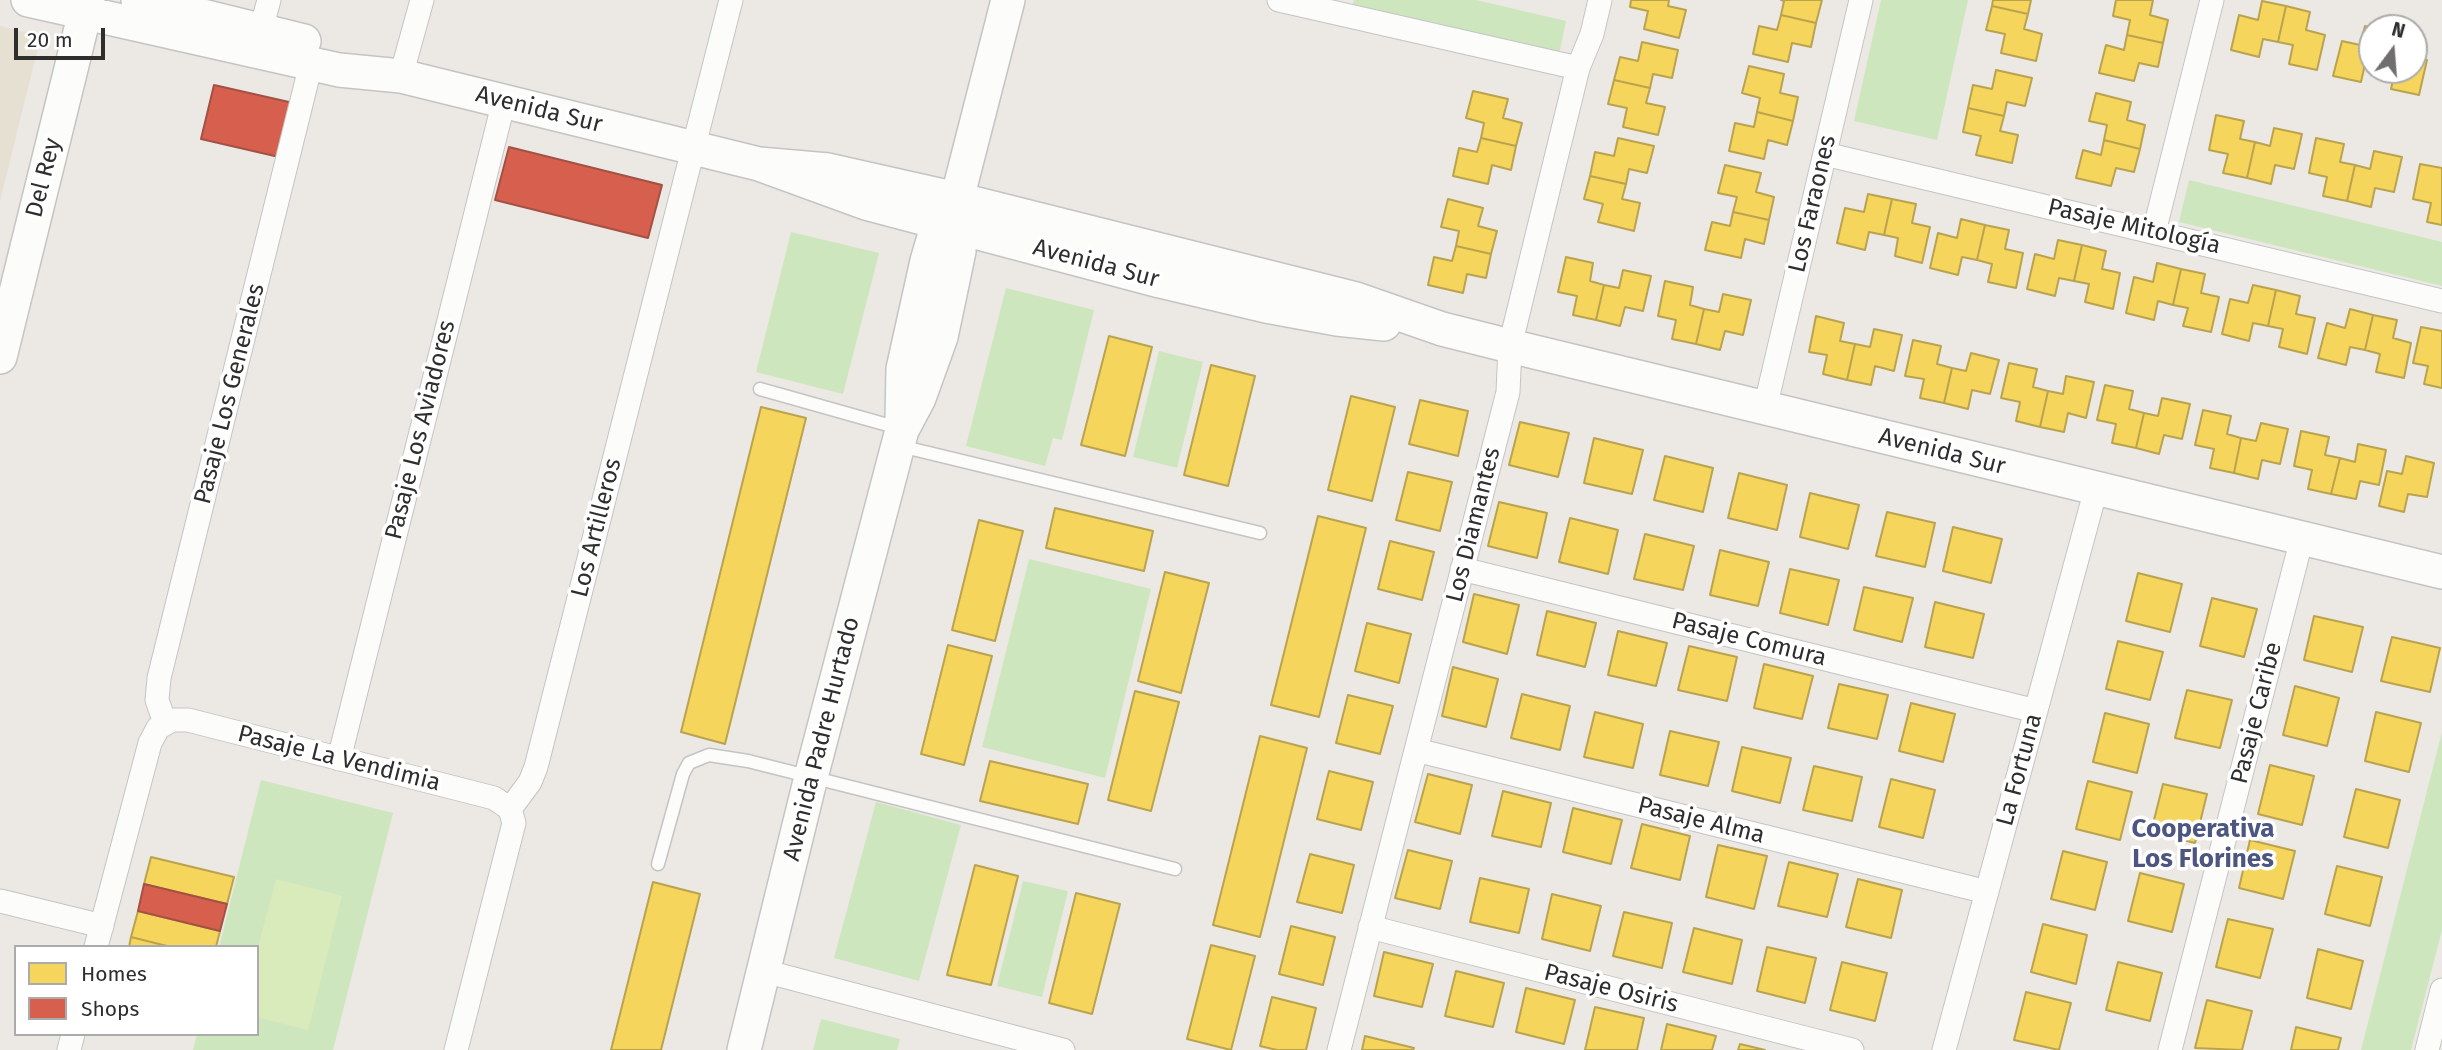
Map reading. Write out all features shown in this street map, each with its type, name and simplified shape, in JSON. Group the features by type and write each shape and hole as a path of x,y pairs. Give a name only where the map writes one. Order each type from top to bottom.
{"street":[{"name":"Avenida Sur","path":"28,0 87,7 311,64 364,74 401,76"},
{"name":"Avenida Sur","path":"138,0 265,15 401,76 759,164 828,170 952,217 1356,299 1442,329 2442,572"},
{"path":"401,76 422,0"},
{"name":"Los Artilleros","path":"510,809 530,782 536,767 731,0"},
{"name":"Avenida Padre Hurtado","path":"744,1050 811,777 900,438 907,349 927,261 952,217 1008,0"},
{"path":"1279,0 1327,5 1577,68"},
{"name":"Los Diamantes","path":"1339,1050 1508,393 1510,346 1577,68 1592,34 1600,0"},
{"name":"Los Faraones","path":"1765,408 1861,0"},
{"path":"2154,232 2212,0"},
{"name":"Del Rey","path":"0,357 10,272 87,7"},
{"name":"Pasaje Los Generales","path":"165,723 157,700 159,678 311,64"},
{"name":"Pasaje Los Aviadores","path":"339,760 504,102"},
{"name":"Pasaje Mitología","path":"1825,154 2442,301"},
{"name":"La Fortuna","path":"1944,1050 2096,489"},
{"name":"Pasaje Caribe","path":"2170,1050 2302,538"},
{"name":"Pasaje Comura","path":"1462,569 2036,711"},
{"name":"Pasaje La Vendimia","path":"165,723 188,720 494,798 510,809"},
{"path":"0,901 99,936 150,743 158,728 165,723"},
{"name":"Pasaje Alma","path":"1416,750 1987,892"},
{"path":"456,1050 514,823 510,809"},
{"name":"Pasaje Osiris","path":"1370,927 1852,1050"},
{"path":"764,971 1063,1050"},
{"path":"2427,1050 2442,990"}],"lane":[{"path":"760,389 900,438 1260,533"},
{"path":"658,864 683,774 689,763 709,755 730,757 1175,869"}],"shaded area":[{"path":"0,26 41,36 0,201"}],"green space":[{"path":"1354,0 1476,0 1566,21 1558,59 1351,11"},
{"path":"1881,0 1968,0 1937,140 1854,121"},
{"path":"2189,180 2442,242 2442,286 2179,222"},
{"path":"791,232 879,253 843,394 756,372"},
{"path":"1006,288 1094,310 1062,440 1053,438 1045,466 966,446"},
{"path":"1159,351 1203,362 1177,468 1133,457"},
{"path":"1029,559 1151,589 1105,778 982,747"},
{"path":"2442,732 2442,930 2411,1050 2361,1050"},
{"path":"261,780 393,813 333,1050 193,1050 196,1036 259,1036 259,945 220,945"},
{"path":"876,802 961,825 919,981 834,958"},
{"path":"276,879 342,896 308,1030 259,1018 259,945"},
{"path":"1023,881 1068,891 1042,997 997,986"},
{"path":"821,1019 900,1039 897,1050 813,1050"}],"building: Homes":[{"path":"1631,0 1669,0 1668,6 1686,10 1679,38 1644,29 1648,11 1630,7"},
{"path":"1781,0 1822,0 1816,23 1781,15 1784,1"},
{"path":"1993,0 2031,0 2028,14 1992,6"},
{"path":"2116,0 2153,0 2150,15 2168,20 2163,43 2127,35 2130,20 2113,16"},
{"path":"2262,1 2286,6 2278,42 2263,39 2259,57 2231,50 2239,15 2258,20"},
{"path":"1992,6 2028,14 2024,29 2042,34 2036,61 2001,53 2005,34 1986,30"},
{"path":"2286,6 2310,12 2306,30 2325,35 2317,70 2289,64 2293,45 2278,42"},
{"path":"1781,15 1816,23 1811,47 1792,43 1788,62 1753,54 1759,26 1777,30"},
{"path":"2127,35 2163,43 2158,67 2139,63 2134,81 2099,73 2106,45 2124,50"},
{"path":"2342,41 2358,45 2358,81 2333,76"},
{"path":"1642,42 1678,50 1672,78 1653,74 1650,88 1614,80 1620,57 1638,61"},
{"path":"1749,66 1784,74 1780,93 1798,97 1793,121 1757,112 1760,98 1742,93"},
{"path":"1996,70 2032,78 2025,106 2007,102 2004,116 1968,108 1973,85 1992,89"},
{"path":"1614,80 1650,88 1646,103 1665,107 1658,135 1623,127 1627,108 1608,104"},
{"path":"2392,84 2422,84 2419,95 2391,89"},
{"path":"1473,91 1508,99 1503,118 1522,123 1516,146 1481,138 1484,123 1466,118"},
{"path":"2096,93 2131,102 2127,120 2145,125 2140,149 2104,140 2107,125 2089,121"},
{"path":"1968,108 2004,116 2000,131 2018,135 2012,163 1976,155 1981,136 1963,132"},
{"path":"1757,112 1793,121 1787,145 1768,140 1764,159 1729,151 1735,123 1754,127"},
{"path":"2216,115 2244,121 2240,139 2255,142 2247,178 2223,173 2228,154 2209,150"},
{"path":"2274,128 2302,134 2294,169 2275,165 2271,184 2247,178 2255,142 2270,146"},
{"path":"1481,138 1516,146 1511,170 1492,165 1488,184 1453,176 1459,148 1477,152"},
{"path":"1618,138 1654,146 1647,173 1629,169 1626,184 1590,176 1595,152 1614,156"},
{"path":"2316,138 2344,144 2340,162 2355,165 2347,201 2323,196 2327,177 2309,173"},
{"path":"2104,140 2140,149 2134,172 2116,168 2111,186 2076,178 2083,150 2101,155"},
{"path":"2374,151 2402,157 2394,192 2375,188 2371,207 2347,201 2355,165 2370,169"},
{"path":"2420,164 2442,168 2442,225 2427,222 2431,203 2413,199"},
{"path":"1725,165 1761,173 1756,192 1774,197 1769,220 1733,212 1737,197 1718,193"},
{"path":"1590,176 1626,184 1622,199 1640,203 1634,231 1598,222 1603,204 1584,199"},
{"path":"1868,194 1892,199 1884,235 1869,232 1865,250 1837,243 1845,208 1864,212"},
{"path":"1448,199 1483,208 1478,226 1497,231 1491,254 1456,246 1459,231 1441,227"},
{"path":"1892,199 1916,204 1912,223 1930,227 1922,263 1895,256 1898,238 1884,235"},
{"path":"1733,212 1769,220 1764,244 1745,239 1741,258 1705,250 1712,222 1730,226"},
{"path":"1961,219 1985,225 1977,260 1962,257 1958,275 1930,268 1938,233 1957,238"},
{"path":"1985,225 2009,230 2005,249 2023,253 2016,288 1988,282 1992,264 1977,260"},
{"path":"2058,240 2082,245 2074,281 2059,278 2055,296 2027,289 2035,254 2054,259"},
{"path":"2082,245 2106,251 2102,269 2120,273 2113,309 2085,302 2089,284 2074,281"},
{"path":"1456,246 1491,254 1486,278 1467,274 1463,293 1428,285 1434,257 1452,261"},
{"path":"1566,257 1593,263 1590,281 1604,285 1596,320 1573,315 1577,296 1558,292"},
{"path":"2157,263 2181,269 2173,305 2158,301 2154,320 2126,313 2134,277 2153,282"},
{"path":"2181,269 2205,274 2201,293 2219,297 2211,332 2183,326 2188,308 2173,305"},
{"path":"1623,270 1651,276 1643,311 1625,307 1620,326 1596,320 1604,285 1619,288"},
{"path":"1665,281 1693,287 1690,305 1704,309 1696,344 1672,339 1676,320 1658,316"},
{"path":"2253,285 2276,290 2268,326 2253,323 2249,341 2222,334 2230,299 2248,303"},
{"path":"2276,290 2300,296 2296,314 2315,318 2307,354 2279,347 2283,329 2268,326"},
{"path":"1723,294 1751,300 1743,335 1725,331 1720,350 1696,344 1704,309 1719,312"},
{"path":"2350,309 2373,315 2365,350 2350,347 2346,365 2318,358 2327,323 2345,328"},
{"path":"2373,315 2397,320 2393,338 2411,343 2404,378 2376,372 2380,354 2365,350"},
{"path":"1816,316 1844,323 1840,341 1855,344 1847,380 1823,374 1827,355 1809,352"},
{"path":"2421,327 2442,331 2442,388 2424,384 2428,366 2413,363"},
{"path":"1874,329 1902,335 1894,371 1875,366 1871,385 1847,380 1855,344 1870,347"},
{"path":"1109,336 1152,347 1125,456 1081,445"},
{"path":"1913,340 1941,346 1937,364 1952,368 1944,403 1920,398 1924,379 1905,376"},
{"path":"1971,353 1999,360 1990,394 1972,390 1968,409 1944,403 1952,368 1966,371"},
{"path":"2009,363 2037,369 2033,387 2048,391 2040,427 2016,421 2020,402 2001,398"},
{"path":"1211,365 1255,376 1228,486 1184,475"},
{"path":"2066,376 2094,382 2086,418 2068,413 2064,432 2040,427 2048,391 2063,394"},
{"path":"2105,385 2133,391 2129,409 2144,413 2136,448 2112,443 2116,424 2097,420"},
{"path":"1351,396 1395,407 1372,501 1328,490"},
{"path":"2162,398 2190,404 2182,439 2164,435 2159,454 2136,448 2144,413 2158,416"},
{"path":"1420,400 1468,411 1458,456 1409,444"},
{"path":"761,407 806,418 725,744 681,732"},
{"path":"2203,410 2231,416 2227,434 2241,438 2234,473 2210,468 2214,449 2195,445"},
{"path":"1520,422 1569,433 1558,477 1509,465"},
{"path":"2261,423 2288,429 2280,464 2262,460 2258,479 2234,473 2241,438 2256,441"},
{"path":"2301,431 2329,437 2325,455 2340,458 2331,494 2308,489 2312,470 2294,466"},
{"path":"1594,438 1643,450 1632,494 1584,483"},
{"path":"2358,444 2386,450 2379,485 2360,481 2356,499 2331,494 2340,458 2355,462"},
{"path":"1665,456 1713,468 1703,512 1654,500"},
{"path":"2406,456 2434,463 2427,497 2408,494 2404,512 2379,506 2387,471 2402,474"},
{"path":"1408,472 1452,482 1440,531 1396,520"},
{"path":"1739,473 1787,485 1777,530 1728,518"},
{"path":"1810,493 1859,505 1848,549 1800,537"},
{"path":"1499,502 1547,513 1537,558 1488,546"},
{"path":"1055,508 1153,531 1144,571 1046,548"},
{"path":"1887,512 1935,523 1925,567 1876,556"},
{"path":"1318,516 1366,528 1319,717 1271,705"},
{"path":"1570,518 1618,530 1608,574 1559,562"},
{"path":"979,520 1023,531 995,641 952,630"},
{"path":"1953,527 2002,539 1991,583 1943,571"},
{"path":"1645,534 1694,546 1683,590 1634,579"},
{"path":"1390,541 1434,552 1422,600 1378,589"},
{"path":"1720,550 1769,562 1758,606 1710,595"},
{"path":"1790,569 1839,580 1828,625 1780,613"},
{"path":"1165,572 1209,583 1181,693 1138,681"},
{"path":"2138,573 2182,584 2170,632 2126,621"},
{"path":"1864,587 1913,598 1902,642 1854,630"},
{"path":"1474,594 1519,605 1507,654 1463,642"},
{"path":"2212,598 2257,609 2244,657 2200,646"},
{"path":"1935,602 1984,614 1973,658 1925,647"},
{"path":"1547,611 1596,623 1585,667 1537,655"},
{"path":"2314,616 2363,627 2352,672 2304,660"},
{"path":"1367,623 1411,634 1399,683 1355,671"},
{"path":"1618,631 1667,643 1656,686 1608,675"},
{"path":"2392,637 2440,648 2430,692 2381,681"},
{"path":"2118,641 2163,652 2150,700 2106,689"},
{"path":"948,645 992,656 964,765 921,754"},
{"path":"1689,646 1737,657 1727,701 1678,690"},
{"path":"1764,664 1813,676 1802,719 1754,708"},
{"path":"1453,667 1498,679 1486,727 1442,716"},
{"path":"1839,684 1888,695 1877,739 1828,728"},
{"path":"2295,686 2339,698 2327,746 2283,735"},
{"path":"2187,690 2232,700 2220,748 2175,738"},
{"path":"1135,691 1179,702 1151,811 1108,800"},
{"path":"1522,694 1570,706 1560,750 1511,738"},
{"path":"1348,695 1393,706 1380,754 1336,743"},
{"path":"1911,703 1955,714 1943,762 1899,751"},
{"path":"1595,712 1643,724 1633,768 1584,757"},
{"path":"2376,712 2421,723 2409,772 2365,761"},
{"path":"2105,713 2149,724 2137,773 2093,762"},
{"path":"1670,731 1719,742 1708,786 1660,775"},
{"path":"1260,736 1307,748 1260,937 1213,925"},
{"path":"1742,747 1791,758 1780,803 1732,791"},
{"path":"990,761 1088,784 1078,824 980,801"},
{"path":"2270,765 2314,776 2302,825 2258,814"},
{"path":"1814,766 1862,777 1852,821 1803,810"},
{"path":"1329,771 1373,782 1361,830 1317,819"},
{"path":"1428,774 1472,785 1460,834 1415,822"},
{"path":"1891,779 1935,790 1923,838 1879,827"},
{"path":"2088,781 2132,792 2120,840 2076,829"},
{"path":"2163,784 2207,794 2195,843 2151,832"},
{"path":"2356,789 2400,800 2388,848 2344,837"},
{"path":"1503,791 1551,803 1541,847 1492,836"},
{"path":"1573,808 1622,820 1611,864 1563,852"},
{"path":"1642,824 1690,836 1680,880 1631,868"},
{"path":"2250,840 2295,851 2283,899 2239,888"},
{"path":"1718,845 1767,856 1754,909 1706,897"},
{"path":"1408,850 1452,861 1440,909 1395,898"},
{"path":"2063,851 2107,862 2095,910 2051,899"},
{"path":"1310,854 1354,865 1342,913 1297,902"},
{"path":"151,857 234,877 227,904 144,884"},
{"path":"1789,862 1838,874 1827,917 1778,906"},
{"path":"975,865 1018,876 991,985 947,975"},
{"path":"2337,866 2382,877 2370,926 2325,914"},
{"path":"2140,873 2184,884 2172,932 2128,921"},
{"path":"1480,878 1529,889 1519,933 1470,922"},
{"path":"1858,879 1902,890 1891,938 1846,927"},
{"path":"653,882 700,894 661,1050 611,1050"},
{"path":"1076,893 1120,904 1092,1014 1049,1003"},
{"path":"1552,894 1601,906 1590,951 1542,939"},
{"path":"138,911 220,931 216,945 163,945 131,937"},
{"path":"1624,912 1672,923 1662,968 1613,956"},
{"path":"2228,919 2273,929 2260,978 2216,967"},
{"path":"2043,924 2087,935 2076,984 2031,972"},
{"path":"1291,926 1335,937 1323,985 1279,974"},
{"path":"1694,928 1742,940 1732,984 1683,972"},
{"path":"131,937 163,945 129,945"},
{"path":"1211,945 1255,956 1231,1050 1187,1039"},
{"path":"1767,947 1816,958 1805,1003 1757,991"},
{"path":"2318,949 2363,961 2351,1009 2307,998"},
{"path":"1384,952 1433,964 1422,1007 1374,996"},
{"path":"1842,962 1887,973 1875,1021 1830,1010"},
{"path":"2118,962 2162,973 2150,1021 2106,1010"},
{"path":"1456,971 1504,983 1493,1027 1445,1016"},
{"path":"1526,988 1575,1000 1564,1044 1516,1032"},
{"path":"2026,992 2071,1003 2059,1050 2014,1040"},
{"path":"1272,997 1316,1008 1306,1050 1277,1050 1260,1046"},
{"path":"2207,1000 2252,1011 2242,1050 2195,1048"},
{"path":"1595,1007 1644,1018 1637,1050 1585,1050"},
{"path":"1667,1024 1716,1036 1712,1050 1661,1050"},
{"path":"2296,1027 2341,1038 2338,1050 2291,1050"},
{"path":"1365,1036 1414,1048 1362,1050"},
{"path":"1740,1044 1765,1050 1738,1050"}],"building: Shops":[{"path":"214,85 289,102 291,109 279,157 201,139"},
{"path":"509,147 662,185 648,238 495,200"},
{"path":"144,884 227,904 220,931 138,911"}],"district":[{"name":"Cooperativa Los Florines","path":"2203,845"}]}
